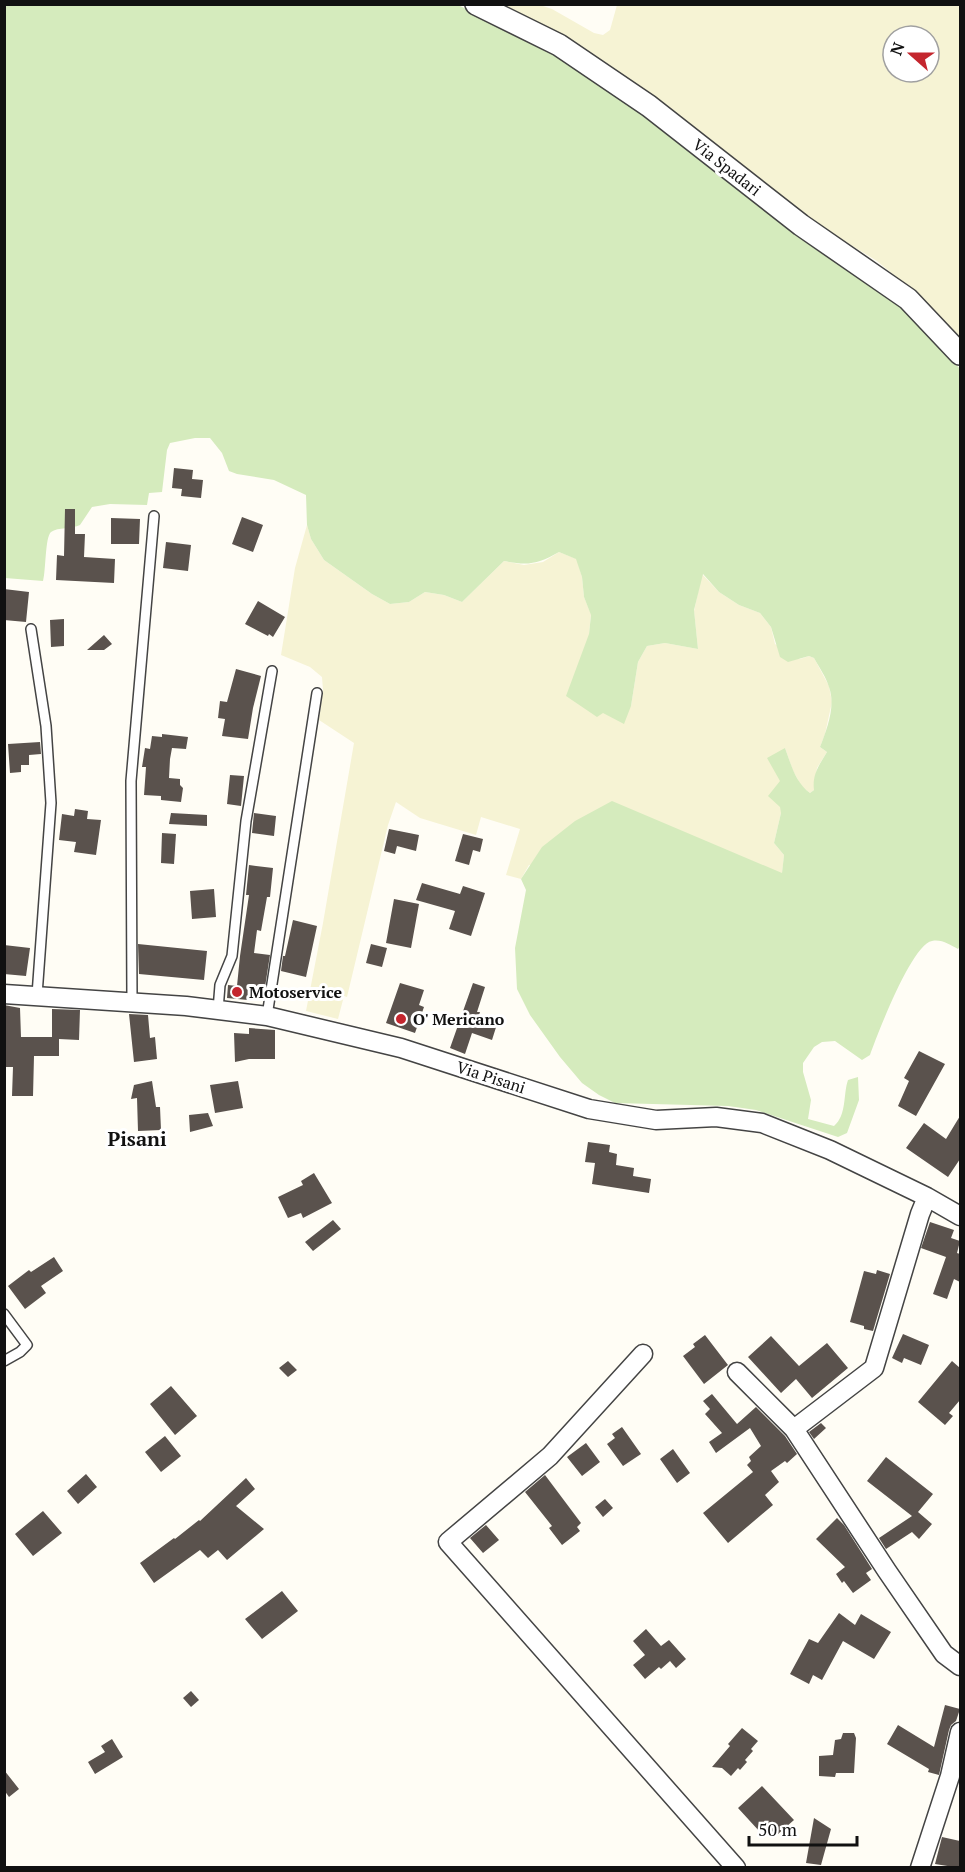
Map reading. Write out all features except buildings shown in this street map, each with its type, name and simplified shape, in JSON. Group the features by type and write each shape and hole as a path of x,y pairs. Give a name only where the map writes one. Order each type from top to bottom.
{"street":[{"name":"Via Spadari","path":"476,4 559,45 648,106 801,225 908,299 960,354"},
{"name":"Via Pisani","path":"4,994 132,1002 267,1016 401,1048 589,1109 656,1120 716,1117 762,1123 830,1150 927,1197 960,1216"},
{"path":"794,1429 874,1368 927,1197"},
{"path":"643,1354 550,1456 448,1542 736,1868"},
{"path":"737,1372 794,1429 944,1654 960,1666"},
{"path":"920,1868 950,1776 960,1732"}],"lane":[{"path":"132,1002 131,781 154,516"},
{"path":"31,629 46,726 51,803 37,995"},
{"path":"218,1010 220,985 232,956 246,821 272,670"},
{"path":"267,1016 317,693"},
{"path":"4,1314 27,1345 4,1361"}],"shaded area":[{"path":"490,5 540,5 552,9 594,33 603,35 610,30 617,5 960,5 960,339 919,296 877,261 803,216"},
{"path":"307,525 311,539 324,560 390,604 409,602 425,592 444,595 462,602 504,561 524,565 543,562 559,552 577,559 584,597 591,614 589,634 602,713 631,706 638,662 647,646 665,643 698,649 694,611 702,574 719,592 739,605 760,613 771,627 775,644 800,659 809,656 814,658 829,686 832,702 820,747 827,752 817,768 814,790 810,793 802,787 793,771 785,748 780,781 781,813 774,843 784,855 782,874 733,853 529,865 521,879 506,875 520,829 481,817 476,835 420,818 396,802 388,825 347,997 344,996 338,1019 306,1011 354,743 319,720 323,690 322,677 310,667 281,655 295,568"}],"green space":[{"path":"4,5 458,5 556,52 641,109 900,299 960,369 960,946 958,949 946,943 932,941 924,946 905,973 870,1055 862,1060 835,1041 822,1042 814,1047 803,1063 803,1072 811,1100 808,1119 834,1126 843,1110 848,1080 858,1077 859,1100 847,1133 838,1137 756,1110 728,1106 615,1103 582,1083 530,1015 517,989 515,948 526,890 521,879 542,847 575,821 612,801 782,873 784,855 774,843 781,813 780,807 768,796 780,781 767,758 785,748 801,784 810,793 814,790 815,775 827,752 820,747 828,725 831,694 814,658 809,656 788,662 780,657 771,627 760,613 739,605 719,592 703,574 694,610 698,649 665,643 647,646 638,662 631,706 624,724 603,713 597,717 566,696 589,634 591,615 584,597 582,577 576,559 559,552 533,563 504,561 462,602 444,595 425,592 409,602 390,604 324,560 311,539 307,525 306,495 274,480 229,471 222,453 210,438 195,438 170,443 167,450 162,492 149,493 147,505 110,504 92,507 80,525 51,532 43,581 5,578"}],"place":[{"name":"Motoservice","path":"237,992"},
{"name":"O' Mericano","path":"401,1019"}],"district":[{"name":"Pisani","path":"137,1138"}]}
